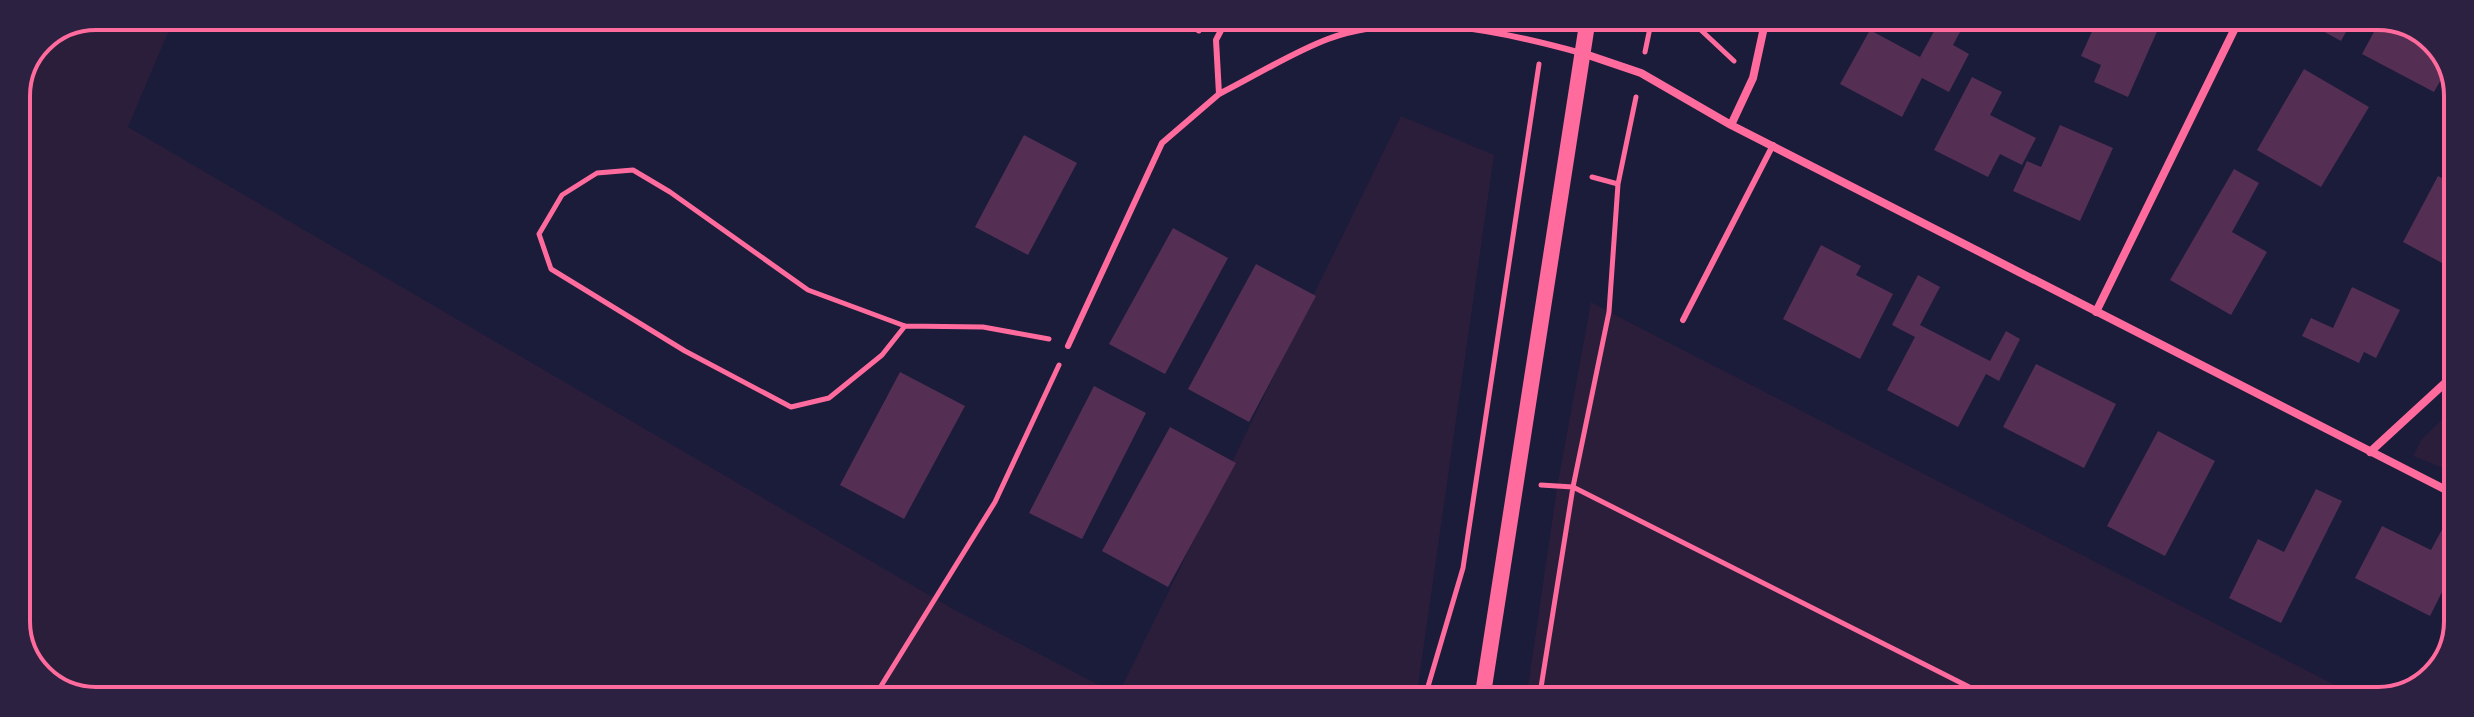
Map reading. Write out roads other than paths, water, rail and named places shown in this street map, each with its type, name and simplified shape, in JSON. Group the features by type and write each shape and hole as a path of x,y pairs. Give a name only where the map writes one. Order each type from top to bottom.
{"main road":[{"path":"1484,687 1586,30"}],"street":[{"path":"1731,125 1753,78 1763,30"},
{"path":"2096,312 2234,30"},
{"path":"1581,53 1641,73 1731,125 2444,489"},
{"path":"2370,452 2444,384"}],"lane":[{"path":"1219,94 1216,40 1221,30"},
{"path":"1068,346 1162,143 1219,94 1328,39 1363,30"},
{"path":"1479,30 1581,53"},
{"path":"1683,320 1773,145"}]}
